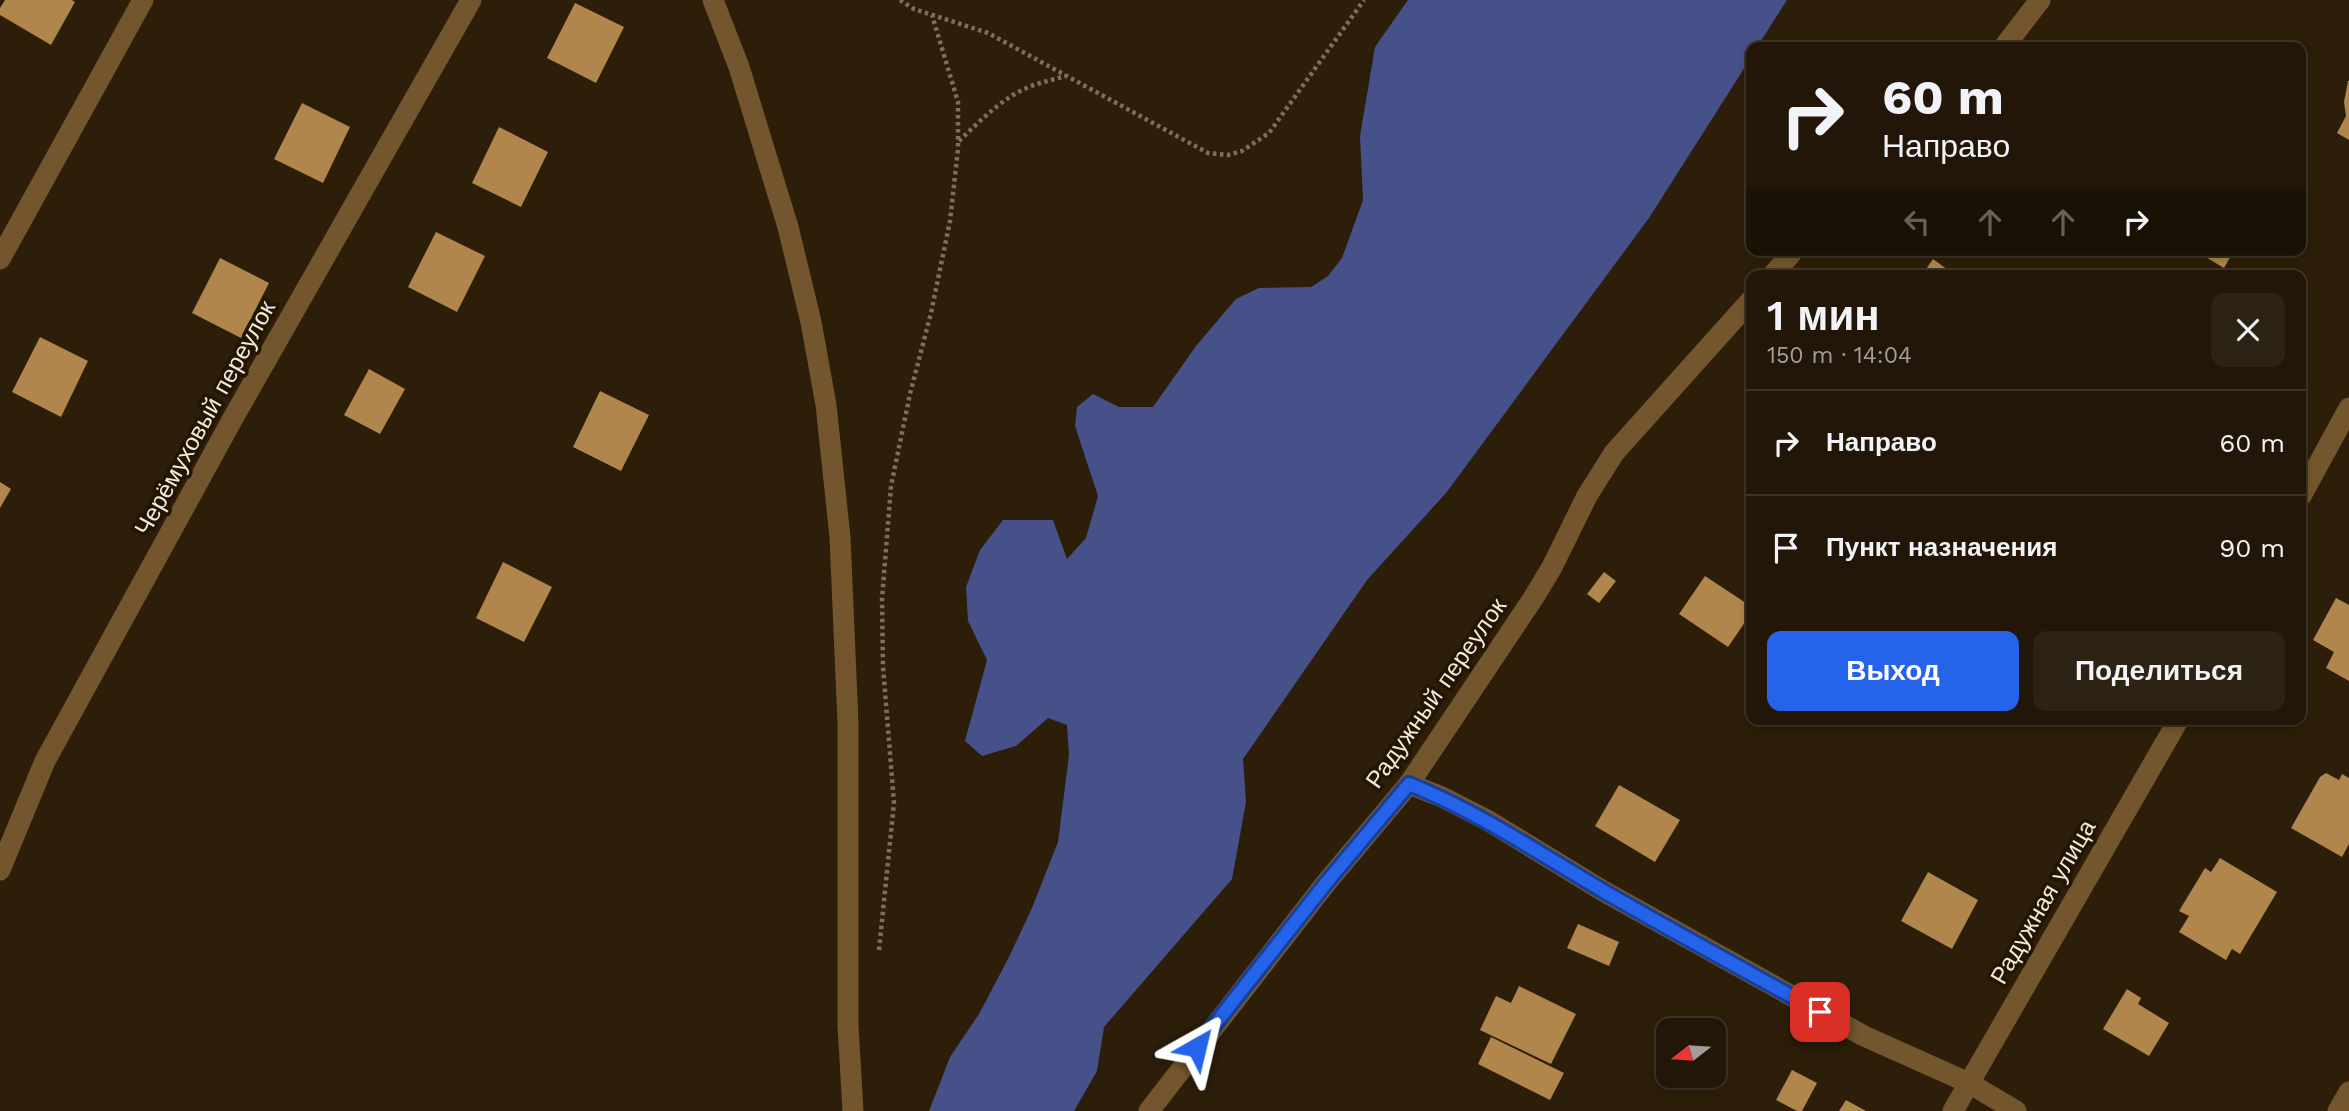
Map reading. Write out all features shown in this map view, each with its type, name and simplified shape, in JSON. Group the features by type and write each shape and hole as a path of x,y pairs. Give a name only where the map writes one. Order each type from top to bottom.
{"street":[{"path":"0,259 143,0"},
{"name":"Черёмуховый переулок","path":"0,870 45,761 232,420 471,0"},
{"path":"713,0 739,67 788,228 811,322 826,405 840,537 848,723 848,1026 853,1111"},
{"path":"2008,42 2040,0"},
{"path":"1777,270 1789,256"},
{"name":"Радужный переулок","path":"1149,1111 1326,883 1409,784 1534,597 1599,473 1746,306"},
{"path":"2306,487 2349,408"},
{"name":"Радужная улица","path":"1953,1111 2176,725"},
{"path":"1409,784 1487,820 1605,892 1864,1036 1969,1083 2016,1111"},
{"path":"2338,1111 2349,1092"}],"path":[{"path":"900,0 914,9 988,33 1208,153 1228,155 1242,151 1269,133 1364,0"},
{"path":"879,955 894,803 883,667 882,598 891,486 909,394 931,313 950,221 958,141 958,102 932,15"},
{"path":"958,141 994,109 1032,85 1066,76"}],"shaded area":[{"path":"1408,0 1787,0 1760,42 1746,42 1746,65 1649,218 1446,493 1367,580 1243,759 1246,802 1232,879 1104,1027 1097,1071 1074,1111 929,1111 950,1057 979,1014 1008,959 1058,842 1069,755 1067,725 1048,718 1016,746 982,756 965,741 987,660 968,621 966,587 980,550 1003,520 1053,520 1067,559 1086,538 1098,496 1075,426 1077,407 1093,394 1119,407 1153,407 1196,346 1236,299 1259,288 1311,287 1328,276 1342,258 1363,200 1360,136 1375,47"}],"building":[{"path":"5,0 75,2 51,45 0,15 0,8"},
{"path":"575,3 624,27 596,83 547,58"},
{"path":"2348,81 2349,140 2337,133 2346,116 2344,102"},
{"path":"302,103 350,127 323,183 274,159"},
{"path":"499,127 548,152 521,207 472,183"},
{"path":"436,232 485,256 457,312 408,287"},
{"path":"2204,256 2231,256 2224,268"},
{"path":"220,258 269,283 241,338 192,313"},
{"path":"1933,259 1948,270 1925,270"},
{"path":"40,337 88,361 61,417 12,392"},
{"path":"369,369 405,389 380,434 344,415"},
{"path":"600,391 649,415 621,471 573,447"},
{"path":"0,482 11,489 0,508"},
{"path":"503,562 552,587 524,642 476,618"},
{"path":"1604,572 1616,581 1599,603 1587,594"},
{"path":"1705,576 1746,603 1746,621 1728,647 1679,614"},
{"path":"2336,598 2349,605 2349,681 2326,668 2334,652 2313,640"},
{"path":"2326,773 2339,780 2342,774 2349,778 2349,844 2342,857 2291,828 2320,777"},
{"path":"1619,785 1680,820 1655,862 1595,826"},
{"path":"2220,858 2277,892 2240,954 2232,949 2226,960 2179,932 2189,916 2179,911 2205,868 2211,872"},
{"path":"1928,872 1978,900 1952,949 1901,921"},
{"path":"1578,924 1619,942 1609,966 1567,948"},
{"path":"1519,986 1576,1014 1551,1064 1480,1030 1496,996 1511,1003"},
{"path":"2127,989 2141,998 2138,1004 2169,1023 2149,1056 2103,1029"},
{"path":"1491,1037 1564,1073 1550,1100 1478,1064"},
{"path":"1792,1070 1817,1083 1802,1111 1776,1100"},
{"path":"1846,1100 1866,1111 1839,1111"}],"route":[{"path":"1197,1047 1326,883 1409,784 1487,820 1605,892 1820,1012"}]}
